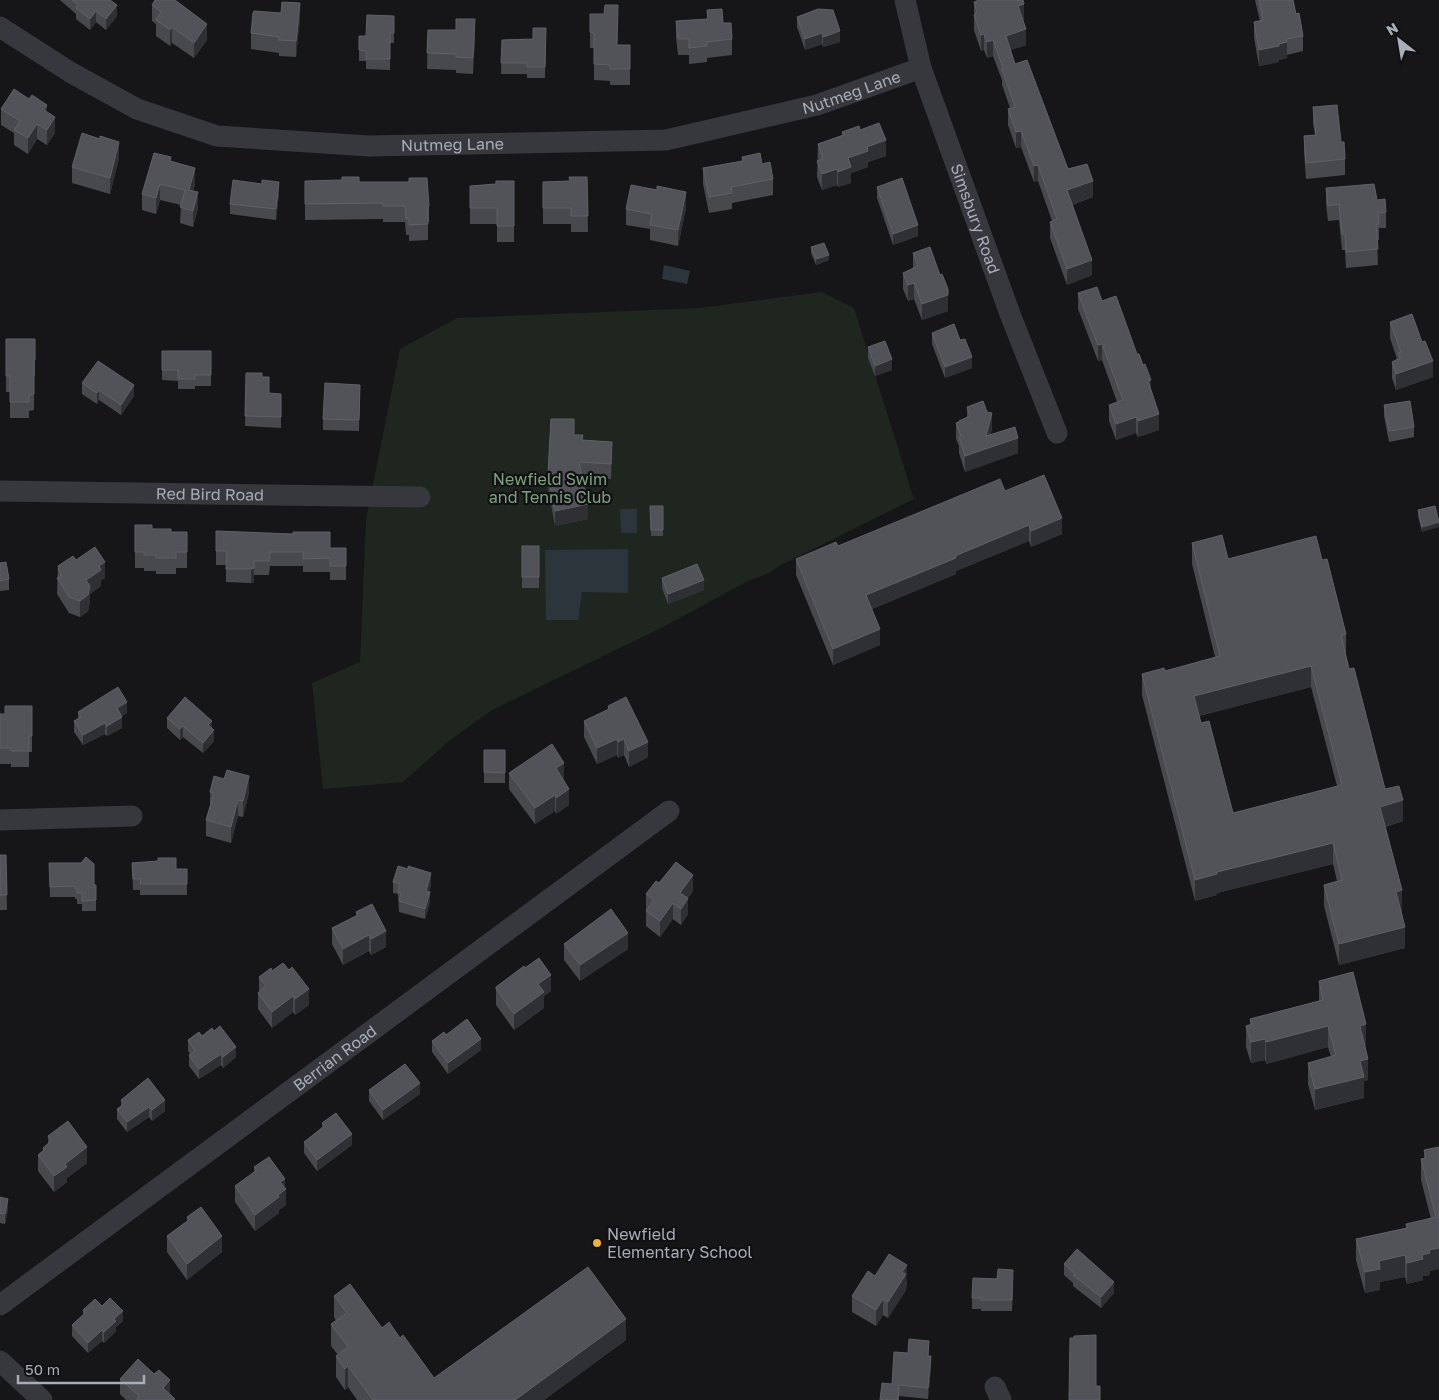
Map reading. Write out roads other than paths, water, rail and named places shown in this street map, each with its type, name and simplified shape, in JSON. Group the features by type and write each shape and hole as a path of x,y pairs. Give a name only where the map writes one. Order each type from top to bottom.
{"street":[{"name":"Simsbury Road","path":"904,0 921,68 1010,314 1057,433"},
{"name":"Nutmeg Lane","path":"0,26 70,72 137,109 217,136 369,146 666,140 817,105 921,68"},
{"name":"Red Bird Road","path":"0,491 420,497"},
{"name":"Berrian Road","path":"0,1304 669,811"},
{"path":"0,820 132,816"},
{"path":"0,1361 42,1400"}],"place":[{"name":"Newfield Elementary School","path":"597,1243"}],"park label":[{"name":"Newfield Swim and Tennis Club","path":"550,488"}]}
